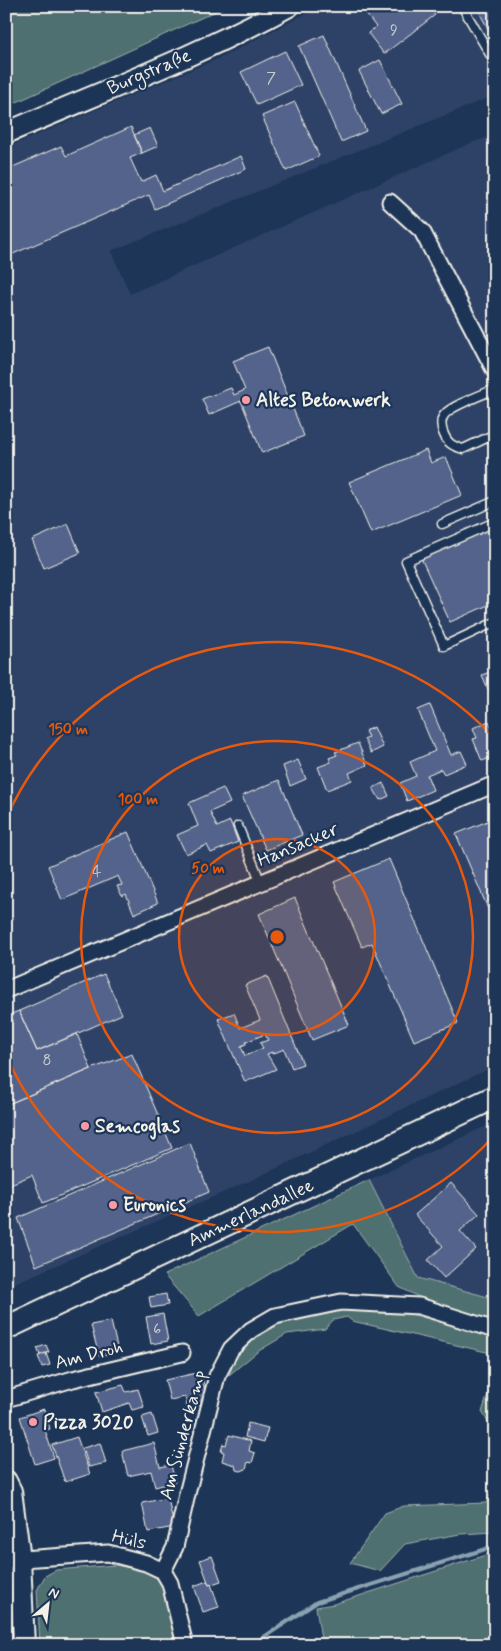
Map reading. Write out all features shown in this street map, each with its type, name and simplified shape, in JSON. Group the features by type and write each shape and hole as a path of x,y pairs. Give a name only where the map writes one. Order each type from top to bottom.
{"main road":[{"name":"Ammerlandallee","path":"6,1328 495,1097"}],"street":[{"name":"Burgstraße","path":"6,133 185,58 253,26 289,6"},
{"path":"390,202 422,231 495,371"},
{"name":"Hansacker","path":"6,990 495,784"},
{"name":"Am Sünderkamp","path":"163,1571 175,1547 217,1376 231,1349 251,1330 275,1316 341,1302 419,1306 495,1330"},
{"name":"Am Droh","path":"6,1399 73,1379 182,1353"},
{"path":"6,1481 11,1491 16,1645"},
{"name":"Hüls","path":"12,1554 108,1553 146,1563 163,1571 170,1583 185,1645"},
{"path":"12,1554 24,1645"}],"lane":[{"path":"462,6 491,56"},
{"path":"495,389 448,410 441,420 446,440 451,445 463,449 495,434"},
{"path":"442,524 495,501"},
{"path":"495,522 406,560 444,646 495,622"},
{"path":"238,826 261,883"}],"shaded area":[{"path":"321,6 495,6 495,95 111,251 130,294 471,143 495,135 495,1066 247,1182 6,1287 6,148 222,57"},
{"path":"495,1122 495,1299 418,1278 369,1180"}],"green space":[{"path":"6,6 227,6 6,107"},
{"path":"369,1180 418,1278 495,1299 495,1321 419,1297 399,1287 353,1224 199,1316 164,1275"},
{"path":"332,1309 411,1314 495,1337 495,1354 352,1321 347,1317 333,1320 325,1329 287,1334 257,1352 229,1375 238,1353 256,1335 280,1323"},
{"path":"495,1373 495,1461 493,1430 482,1412"},
{"path":"495,1484 495,1532 460,1534 405,1544 380,1571 350,1563 385,1513 404,1506 486,1503"},
{"path":"495,1552 495,1645 322,1645 316,1607 334,1604"},
{"path":"116,1565 145,1572 154,1576 159,1581 168,1598 180,1645 40,1645 37,1590 45,1576 56,1570"}],"building":[{"path":"360,6 427,6 435,15 384,54 368,33 376,27"},
{"path":"476,6 495,6 495,42"},
{"path":"324,35 366,131 341,142 299,46"},
{"path":"285,51 301,85 257,105 241,72"},
{"path":"380,60 402,104 381,114 359,71"},
{"path":"295,102 319,156 286,171 262,116"},
{"path":"131,127 142,153 130,158 141,182 156,175 163,191 241,156 246,169 155,209 149,195 6,257 6,170 61,146 66,156"},
{"path":"150,128 158,146 142,153 134,135"},
{"name":"Altes Betonwerk","path":"268,347 304,436 262,453 241,401 209,415 202,399 231,388 234,395 245,390 233,361"},
{"path":"426,450 431,463 446,457 462,495 371,533 349,482"},
{"path":"68,524 80,553 44,568 32,540"},
{"path":"495,525 495,602 450,622 421,558"},
{"path":"495,670 495,705 482,675"},
{"path":"430,705 451,755 461,751 467,764 444,774 441,769 427,775 433,790 407,801 400,783 416,776 410,762 435,751 418,710"},
{"path":"489,721 493,731 495,730 495,756 482,761 473,739 477,738 473,728"},
{"path":"374,727 383,747 371,753 364,739 368,737 365,731"},
{"path":"358,743 367,765 349,773 352,780 327,790 318,767 331,762 329,758 337,755 335,752"},
{"path":"298,760 306,779 290,786 283,766"},
{"path":"279,780 302,835 266,850 242,796"},
{"path":"383,783 389,796 380,800 373,788"},
{"path":"223,788 230,803 210,812 217,827 230,821 238,842 211,853 207,845 186,854 177,835 198,826 189,803"},
{"path":"495,818 495,925 456,834"},
{"path":"128,832 158,903 134,914 126,894 122,896 117,886 122,885 118,876 62,900 48,866"},
{"path":"389,859 458,1023 414,1041 372,943 362,947 334,882"},
{"path":"295,898 349,1025 312,1040 259,914"},
{"path":"104,974 122,1014 37,1051 19,1011"},
{"path":"267,976 303,1064 292,1068 284,1049 272,1054 272,1052 267,1054 276,1069 245,1082 218,1019 234,1013 240,1028 260,1020 245,985","holes":["265,1034 268,1040 260,1043 263,1048 245,1056 241,1046 246,1044 246,1042"]},
{"path":"19,1011 37,1051 77,1034 91,1069 6,1105 6,1016"},
{"name":"Semcoglas","path":"132,1054 172,1148 43,1203 32,1175 6,1186 6,1105"},
{"name":"Euronics","path":"190,1143 209,1192 36,1266 18,1218"},
{"path":"451,1183 479,1214 460,1231 476,1249 444,1278 428,1260 443,1246 415,1215"},
{"path":"166,1294 168,1305 151,1308 149,1297"},
{"path":"163,1314 168,1341 151,1344 146,1317"},
{"path":"111,1321 118,1351 99,1356 91,1325"},
{"path":"46,1345 49,1352 40,1355 37,1348"},
{"path":"46,1353 50,1365 42,1367 38,1356"},
{"path":"201,1372 206,1395 203,1396 205,1404 187,1408 185,1397 170,1400 165,1380"},
{"path":"123,1385 126,1392 138,1389 144,1407 132,1410 129,1403 102,1412 96,1392"},
{"path":"44,1409 50,1429 45,1430 54,1458 35,1464 20,1417"},
{"path":"152,1414 158,1433 148,1436 142,1417"},
{"path":"248,1423 268,1428 264,1442 245,1437"},
{"path":"229,1435 251,1441 249,1451 255,1453 252,1463 248,1462 246,1469 236,1470 235,1465 222,1461 224,1452 221,1451 223,1444 226,1445"},
{"path":"77,1437 90,1474 65,1482 52,1445"},
{"path":"100,1443 106,1463 89,1467 83,1448"},
{"path":"154,1443 160,1467 171,1465 175,1482 155,1487 151,1471 128,1476 122,1451"},
{"path":"168,1498 174,1527 148,1532 142,1503"},
{"path":"212,1556 221,1581 209,1585 200,1560"},
{"path":"207,1581 209,1585 211,1584 219,1607 203,1612 194,1586"}],"waterway":[{"path":"252,1645 317,1602 495,1546"}],"place":[{"name":"Altes Betonwerk","path":"246,400"},
{"name":"Semcoglas","path":"85,1126"},
{"name":"Euronics","path":"113,1205"},
{"name":"Pizza 3020","path":"33,1422"}]}
